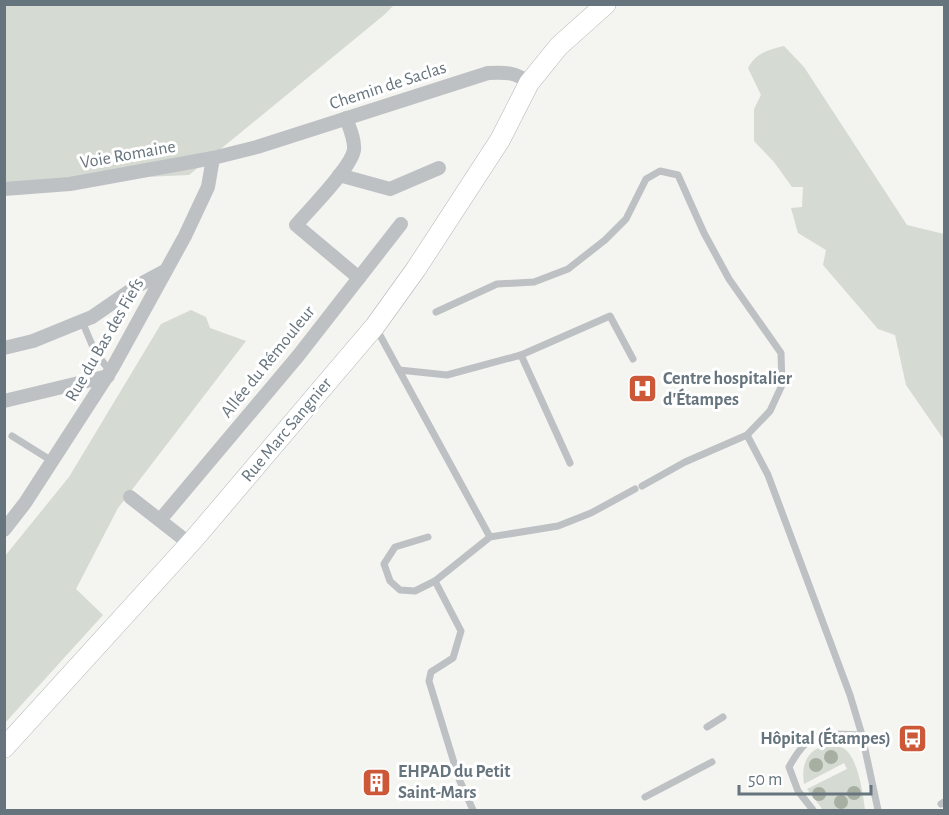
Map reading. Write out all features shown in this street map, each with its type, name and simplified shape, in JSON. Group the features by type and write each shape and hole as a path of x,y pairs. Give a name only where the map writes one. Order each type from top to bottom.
{"street":[{"name":"Rue Marc Sangnier","path":"4,748 190,544 375,326 416,269 500,140 529,83 559,46 606,4"},
{"name":"Chemin de Saclas","path":"257,147 488,73 506,72 520,76 529,83"},
{"path":"346,118 354,142 353,154 339,175 296,225 359,278"},
{"name":"Voie Romaine","path":"4,189 70,184 213,158 257,147"},
{"name":"Rue du Bas des Fiefs","path":"4,530 25,503 109,374 208,186 213,158"},
{"path":"339,175 390,189 439,168"},
{"name":"Allée du Rémouleur","path":"160,520 298,356 401,224"},
{"path":"4,348 33,341 92,317 137,286 165,271"},
{"path":"4,401 109,374"},
{"path":"130,497 190,544"}],"lane":[{"path":"428,537 395,547 384,564 390,581 399,590 415,591 435,581 490,537 558,526 591,513 685,462 747,435 770,411 782,385 781,353 729,279 704,233 678,175 660,171 646,179 626,219 605,240 568,269 534,282 496,284 436,312"},
{"path":"399,370 447,375 520,355 610,316 633,359"},
{"path":"82,321 95,352 109,374"},
{"path":"375,326 490,537"},
{"path":"520,355 570,463"},
{"path":"747,435 768,475 850,695 862,735 878,810"},
{"path":"12,436 52,461"},
{"path":"435,581 461,631 453,658 431,672 429,681 459,779 473,810"},
{"path":"707,727 723,717"},
{"path":"813,810 798,791 789,767 799,749 812,737 827,734 862,735"},
{"path":"645,797 712,762"}],"shaded area":[{"path":"4,5 394,5 189,175 13,183 4,182"},
{"path":"784,46 804,67 907,225 944,234 944,440 906,385 895,335 878,329 823,265 826,250 798,233 791,208 802,207 803,187 792,187 774,162 754,141 754,109 761,95 748,68 763,53"},
{"path":"191,310 206,317 210,328 246,341 118,508 76,589 103,615 5,723 5,556 69,477 161,324"},
{"path":"828,745 843,748 852,759 859,776 865,810 823,810 807,789 847,769 844,763 804,784 807,758 815,750"}],"place":[{"name":"Centre hospitalier d'Étampes","path":"642,389"},
{"name":"Hôpital (Étampes)","path":"912,739"},
{"name":"EHPAD du Petit Saint-Mars","path":"377,782"}]}
